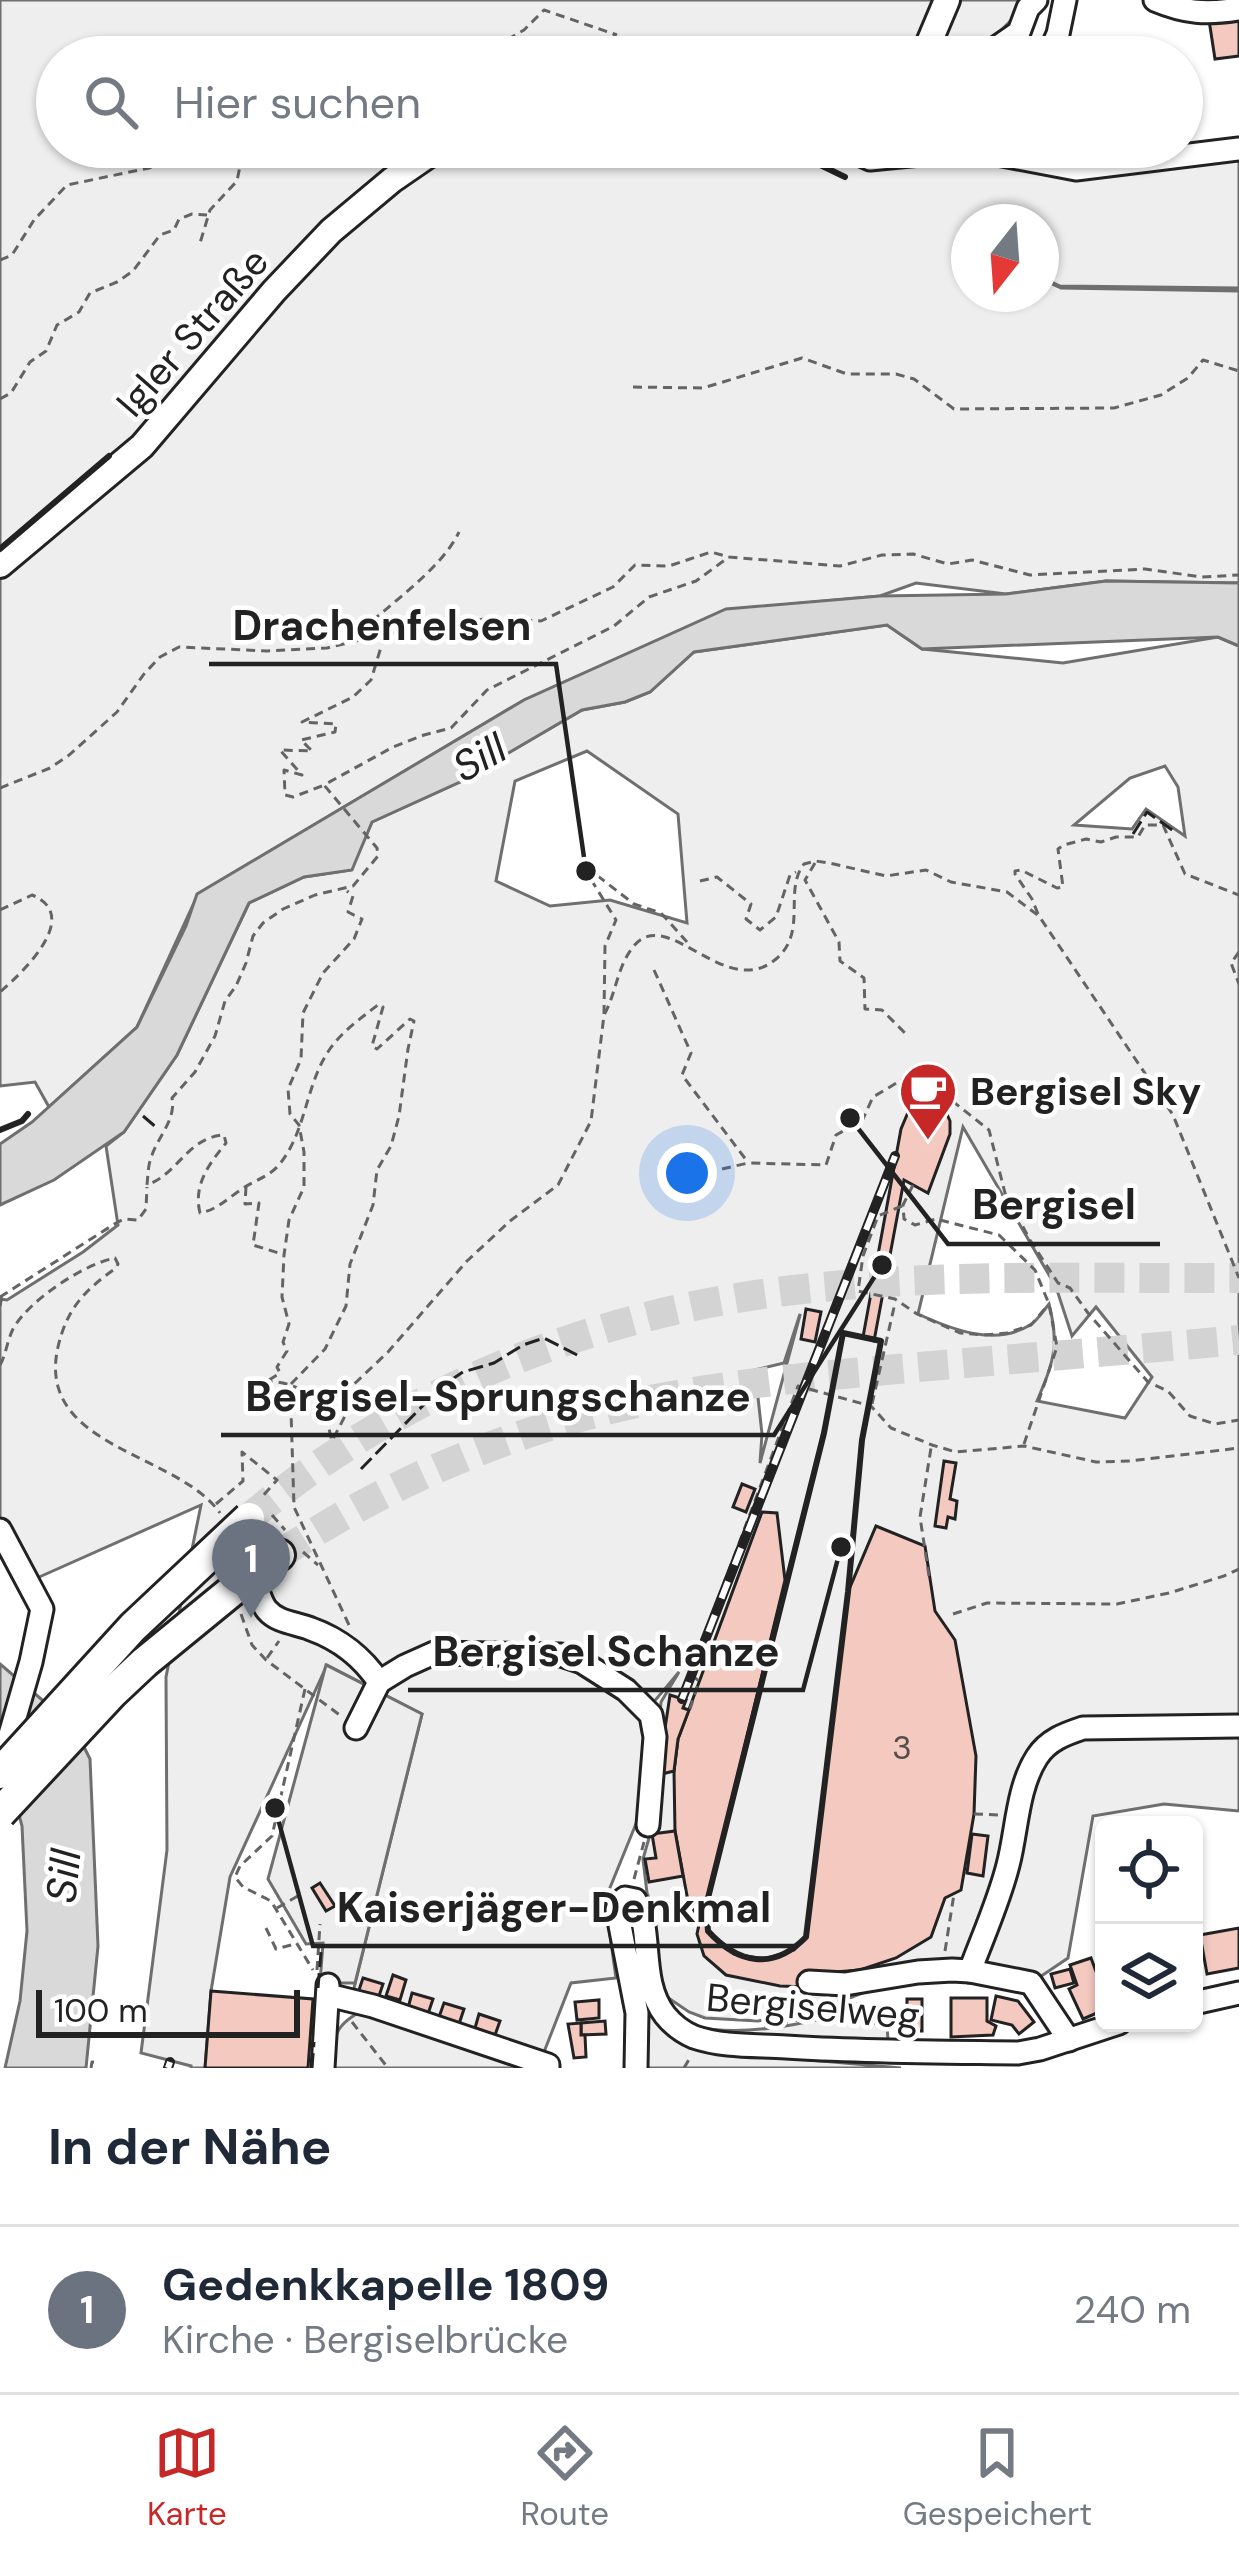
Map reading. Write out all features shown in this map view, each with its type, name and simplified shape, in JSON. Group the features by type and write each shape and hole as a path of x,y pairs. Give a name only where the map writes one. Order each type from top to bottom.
{"highway":[{"path":"0,1771 133,1627 249,1518"},
{"path":"0,1813 129,1678 279,1555"}],"main road":[{"path":"932,36 947,0"},
{"name":"Igler Straße","path":"0,565 142,446 274,291 332,231 409,168"}],"street":[{"path":"1013,36 1036,0"},
{"path":"1057,36 1065,0"},
{"path":"1155,0 1183,11 1239,9"},
{"path":"1203,154 1239,149"},
{"path":"0,1531 42,1609 0,1771"},
{"path":"243,1582 266,1610 280,1620 331,1637 361,1660 379,1682"},
{"path":"356,1728 379,1682 434,1653 561,1655 582,1662 626,1690 652,1715 655,1738 648,1825"},
{"path":"970,1971 1008,1868 1025,1785 1047,1746 1062,1734 1083,1728 1239,1726"},
{"name":"Bergiselweg","path":"636,2068 637,2013 617,1910 625,1898 640,1907 652,1994 674,2025 701,2039 799,2048 1018,2053 1095,2031"},
{"path":"809,1982 845,1984 942,1970 1031,1983 1069,2040"},
{"path":"323,2068 326,1988 548,2068"},
{"path":"1203,2001 1239,1993"}],"path":[{"path":"514,36 544,10 615,36"},
{"path":"0,260 13,255 34,220 67,185 148,168"},
{"path":"200,243 214,202 237,181 240,168"},
{"path":"0,399 11,393 30,362 46,351 57,325 80,312 90,293 133,271 152,242 174,230 179,219 209,215"},
{"path":"633,386 704,388 802,358 847,374 896,374 914,380 953,409 1058,410 1114,408 1161,395 1188,378 1203,360 1239,371"},
{"path":"349,642 414,585 459,532"},
{"path":"0,788 68,756 117,712 160,657 178,647 327,648 491,618 541,620 614,587 635,565 669,566 711,552 840,566 913,554 948,564 972,560 1030,575 1144,569 1202,577 1239,575"},
{"path":"385,634 371,680 353,697 302,722 336,724 334,732 301,740 312,751 280,750 302,776 284,770 285,795 326,788 393,747 451,728 487,690 614,626 649,597 695,581 729,557"},
{"path":"0,1306 1,1295 116,1222 138,1220 146,1209 150,1158 172,1116 172,1098 195,1072 214,1036 253,936 283,909 321,892 346,890 363,877 377,856 377,848 326,788"},
{"path":"1239,895 1185,874 1163,825 1145,825 1138,838 1101,842 1086,838 1064,844 1058,849 1063,887 1015,871 1039,916 1173,1115 1239,1278"},
{"path":"816,861 806,880 839,942 840,961 864,978 865,1009 881,1010 906,1034"},
{"path":"700,881 717,878 751,904 746,919 760,930 776,917 790,875 816,861 886,876 926,870 965,886 997,888 1039,916"},
{"path":"269,1380 291,1384 323,1408 332,1441 346,1414 350,1388 467,1261 558,1185 591,1121 606,995 604,946 616,920 587,873 590,870 634,904 661,913 708,960 735,971 764,967 779,957 795,921 798,871"},
{"path":"346,890 353,896 348,912 362,919 354,939 323,974 303,1013 301,1059 288,1089 290,1114 299,1125 304,1152 304,1187 289,1220 284,1255 282,1297 289,1324 283,1342 287,1351 277,1366 280,1373 261,1383 291,1411 294,1507 348,1623"},
{"path":"0,910 32,895 43,900 51,914 49,934 37,957 0,992"},
{"path":"604,1016 621,967 641,939 668,938 691,946"},
{"path":"1239,952 1231,963 1239,984"},
{"path":"654,970 691,1053 682,1075 748,1163"},
{"path":"147,1186 163,1180 192,1147 211,1136 224,1135 226,1143 198,1185 200,1213 262,1180 291,1147 324,1058 340,1035 379,1004 383,1007 372,1046 377,1048 410,1018 414,1021 399,1116 391,1146 377,1170 373,1205 350,1264 346,1306 325,1349 291,1384"},
{"path":"722,1169 748,1163 826,1166 836,1135 862,1121 873,1097 910,1076 932,1085 989,1130 1005,1193 1030,1240 1058,1282 1070,1288 1148,1382 1168,1390 1190,1416 1215,1424 1239,1420"},
{"path":"247,1185 244,1204 259,1203 253,1245 284,1255"},
{"path":"913,1185 903,1205 904,1219 915,1225 937,1219 999,1235 1035,1270 1049,1304 1057,1347 1024,1446"},
{"path":"903,1205 878,1216 863,1256 858,1291 896,1299 917,1315 959,1333 983,1335 1031,1325 1049,1304"},
{"path":"0,1366 14,1329 27,1312 78,1270 116,1258 116,1268 88,1287 76,1303 62,1333 56,1364 65,1402 82,1424 214,1505"},
{"path":"871,1406 896,1299"},
{"path":"689,1708 699,1681 690,1674 798,1386 871,1406 891,1428 956,1451 1024,1446 1096,1462 1239,1448"},
{"path":"929,1576 920,1517 932,1445"},
{"path":"953,1614 987,1603 1117,1604 1169,1593 1239,1569"},
{"path":"356,1728 306,1687 272,1836 240,1866 235,1877 243,1887 271,1901 326,1988 388,2068"},
{"path":"276,1909 303,1893"},
{"path":"942,1970 954,1894"},
{"path":"320,1924 326,1988"},
{"path":"266,1928 276,1948 296,1943"},
{"path":"752,2027 841,2009 872,1998 898,1977"}],"shaded area":[{"path":"0,0 1031,0 996,36 36,36 36,168 1019,168 1075,177 1203,168 1203,162 1239,158 1239,288 1060,286 1059,204 951,204 951,312 1059,312 1059,287 1239,291 1239,583 1106,581 1006,594 916,583 880,596 726,610 524,700 198,894 137,1027 49,1107 35,1082 0,1086"},
{"path":"887,625 922,649 1063,663 1218,637 1239,646 1239,1811 1164,1804 1093,1816 1068,1958 1031,1983 970,1971 875,1988 789,2016 758,2021 705,2018 667,1997 659,1982 649,1930 654,1911 643,1859 651,1831 661,1702 679,1672 652,1704 640,1814 605,1900 616,1978 571,1983 544,2052 525,2058 529,2068 329,2068 339,2029 372,2006 354,1988 422,1714 327,1665 230,1877 211,1991 205,2068 141,2053 167,1850 166,1677 201,1505 37,1578 0,1527 0,1299 7,1300 118,1225 106,1146 124,1132 177,1055 249,903 304,877 351,870 372,822 495,766 504,755 582,710 650,692 694,652","holes":["587,751 678,814 687,923 610,900 550,906 496,881 515,781","1165,766 1178,787 1185,836 1146,809 1132,829 1074,825 1130,778","963,1127 1056,1287 1072,1336 1096,1307 1152,1377 1125,1418 1037,1401 1053,1354 1049,1304 1030,1325 1002,1335 958,1330 918,1314","800,1314 760,1463 755,1370 784,1363"]},
{"path":"326,1665 422,1714 355,1983 320,1983 323,1943 306,1944 268,1879"},
{"path":"650,2012 670,2030 795,2053 799,2059 901,2068 644,2068 645,2020"},
{"path":"845,2013 887,2027 889,2052 733,2044 693,2027 769,2028"}],"water":[{"name":"Sill","path":"1106,581 1239,583 1239,646 1218,637 922,649 887,625 694,652 650,692 582,710 505,755 495,766 372,822 352,870 304,877 249,903 177,1055 124,1132 54,1180 0,1205 0,1144 32,1122 137,1027 197,894 524,700 726,609 880,596 1006,594"},
{"name":"Sill","path":"0,1664 74,1727 90,1759 98,1946 86,2068 5,2068 20,2001 27,1931 22,1826 0,1765"}],"building":[{"path":"1239,16 1239,56 1215,59 1209,20"},
{"path":"918,1105 945,1110 950,1134 928,1193 904,1180 874,1341 863,1337 901,1129 909,1110"},
{"path":"806,1309 821,1312 815,1342 801,1339"},
{"path":"944,1461 956,1463 950,1499 957,1501 955,1519 948,1517 946,1528 935,1526"},
{"path":"742,1484 755,1489 746,1512 733,1507"},
{"path":"762,1512 777,1513 785,1580 706,1906 708,1931 734,1954 765,1959 794,1950 806,1937 848,1592 876,1526 925,1546 935,1611 955,1640 976,1756 974,1814 961,1890 945,1898 931,1937 896,1958 860,1970 811,1974 808,1987 726,1975 704,1956 697,1934 700,1920 688,1901 675,1831 678,1739"},
{"path":"670,1695 686,1700 683,1708 689,1710 678,1739 674,1771 658,1775"},
{"path":"675,1831 683,1876 649,1882 645,1859 656,1858 652,1834"},
{"path":"972,1834 988,1836 983,1876 967,1873"},
{"path":"320,1883 335,1906 326,1911 312,1888"},
{"path":"1239,1928 1239,1968 1207,1974 1203,1934"},
{"path":"1091,1958 1095,1969 1095,2014 1083,2019 1069,1989 1077,1985 1070,1965"},
{"path":"1070,1969 1074,1983 1055,1988 1051,1974"},
{"path":"393,1975 406,1980 400,2000 386,1996"},
{"path":"363,1978 383,1984 378,1999 358,1993"},
{"path":"211,1991 313,1999 308,2068 205,2068"},
{"path":"412,1993 433,1999 428,2014 408,2008"},
{"path":"996,1996 1018,2001 1034,2022 1019,2034 1012,2025 991,2020"},
{"path":"951,1998 987,1998 987,2021 996,2026 993,2035 951,2037"},
{"path":"907,1999 922,1999 922,2031 907,2031"},
{"path":"599,2000 599,2018 577,2020 575,2002"},
{"path":"444,2003 464,2009 459,2024 439,2017"},
{"path":"479,2014 500,2021 495,2035 475,2028"},
{"path":"605,2021 606,2034 581,2035 581,2023"},
{"path":"581,2023 586,2057 574,2058 568,2024"}],"tunnel":[{"path":"249,1518 373,1430 440,1394 509,1362 653,1315 728,1299 857,1284 1239,1278"},
{"path":"279,1555 435,1469 518,1436 637,1403 807,1377 1239,1340"}],"railway":[{"path":"682,1699 895,1156"},
{"path":"168,2068 170,2062"}],"fence":[{"path":"1133,834 1147,812 1175,832"},
{"path":"143,1116 157,1128"},
{"path":"361,1469 442,1386 463,1372 494,1363 544,1338 579,1356"},
{"path":"318,1988 321,1952"},
{"path":"312,2068 314,2042"}],"wall":[{"path":"826,168 845,177"},
{"path":"0,549 109,456"},
{"path":"0,1130 28,1114"},
{"path":"843,1333 881,1341 862,1440 806,1937 781,1955 756,1959 731,1951 708,1931 706,1906 824,1433 843,1333"}],"place":[{"name":"Drachenfelsen","path":"586,871"},
{"name":"Bergisel","path":"850,1118"},
{"name":"Bergisel Sky","path":"928,1142"},
{"name":"Bergisel-Sprungschanze","path":"882,1265"},
{"name":"Bergisel Schanze","path":"841,1547"},
{"name":"Gedenkkapelle 1809","path":"251,1618"},
{"name":"Kaiserjäger-Denkmal","path":"275,1808"}]}
